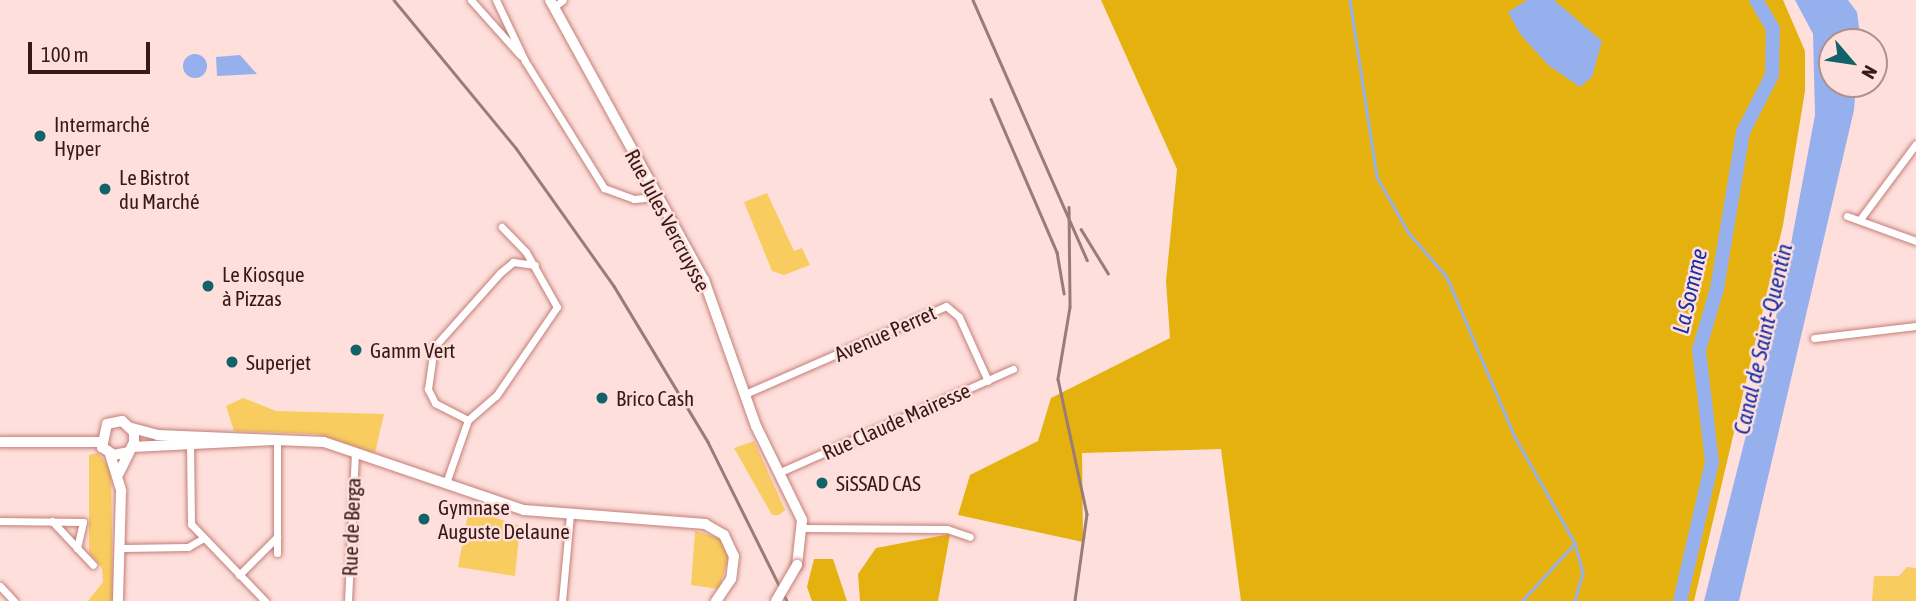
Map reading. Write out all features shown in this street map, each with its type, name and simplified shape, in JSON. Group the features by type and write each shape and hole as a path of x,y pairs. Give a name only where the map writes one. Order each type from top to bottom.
{"main road":[{"name":"Rue Jules Vercruysse","path":"556,2 656,197 704,280 745,394 803,528"},
{"path":"776,601 797,565 803,528"}],"street":[{"path":"471,0 525,61"},
{"path":"496,0 525,61 604,188 634,199 656,197"},
{"path":"1861,218 1916,144"},
{"path":"1847,216 1861,218 1916,241"},
{"path":"446,483 468,420 496,396 506,374 552,321 555,294 535,265 502,227"},
{"path":"468,420 435,403 428,389 434,346 500,272 513,262 535,265"},
{"name":"Avenue Perret","path":"745,394 946,306 959,317 988,381"},
{"path":"1814,338 1916,326"},
{"name":"Rue Claude Mairesse","path":"778,473 1013,369"},
{"path":"100,442 111,422 229,446 277,439"},
{"path":"119,473 130,450 132,428"},
{"path":"229,434 229,446"},
{"path":"110,454 229,434 324,442 517,509 711,526 727,539 735,560 716,601"},
{"path":"190,439 196,531 265,601"},
{"path":"277,439 277,553"},
{"path":"0,442 100,442"},
{"path":"100,442 110,454 119,473 123,548 118,601"},
{"name":"Rue de Berga","path":"348,601 355,453"},
{"path":"562,601 570,515"},
{"path":"0,521 83,522 77,548"},
{"path":"52,522 93,565"},
{"path":"803,528 947,528 970,537"},
{"path":"239,575 277,537"},
{"path":"123,548 188,547 202,539"},
{"path":"0,586 14,601"}],"shaded area":[{"path":"1101,0 1783,0 1805,51 1805,91 1783,225 1694,601 1241,601 1221,449 1082,453 1083,542 958,515 970,475 1038,441 1051,398 1170,338 1166,281 1177,169"},
{"path":"767,193 794,251 802,248 810,265 784,275 772,271 744,202"},
{"path":"243,398 276,411 384,414 375,453 316,434 234,431 226,406"},
{"path":"754,441 785,510 779,515 772,515 734,448"},
{"path":"98,453 111,470 113,601 88,601 103,582 102,568 89,553 89,455"},
{"path":"469,509 520,526 515,576 458,567"},
{"path":"695,531 720,538 730,553 719,589 691,585"},
{"path":"950,534 938,601 860,601 858,574 876,548"},
{"path":"814,559 833,559 847,601 812,601 807,587"},
{"path":"1907,567 1916,568 1916,601 1872,601 1874,576 1899,576"}],"water":[{"path":"1527,0 1554,0 1602,41 1592,77 1580,87 1548,65 1520,34 1508,12"},
{"path":"1795,0 1848,0 1857,12 1859,28 1818,28 1818,98 1855,98 1854,110 1739,601 1704,601 1781,297 1815,115 1813,34"},
{"path":"195,54 206,61 207,66 200,77 195,78 184,71 183,66 190,55"},
{"path":"240,55 257,74 217,76 216,57"}],"waterway":[{"path":"1350,0 1377,177 1409,233 1447,277 1515,437 1575,543 1583,573 1575,601"},
{"name":"La Somme","path":"1680,601 1712,462 1699,350 1717,289 1743,132 1772,75 1773,29 1756,0"},
{"path":"1522,601 1574,544"}],"railway":[{"path":"394,0 516,148 614,286 708,442 787,601"},
{"path":"973,0 1087,260"},
{"path":"991,99 1057,252 1064,293"},
{"path":"1069,207 1070,307 1058,379 1087,514 1075,601"},
{"path":"1081,229 1108,273"}],"place":[{"name":"Intermarché Hyper","path":"40,136"},
{"name":"Le Bistrot du Marché","path":"105,189"},
{"name":"Le Kiosque à Pizzas","path":"208,286"},
{"name":"Gamm Vert","path":"356,350"},
{"name":"Superjet","path":"232,362"},
{"name":"Brico Cash","path":"602,398"},
{"name":"SiSSAD CAS","path":"822,483"},
{"name":"Gymnase Auguste Delaune","path":"424,519"}],"water label":[{"name":"Canal de Saint-Quentin","path":"1763,339"}]}
